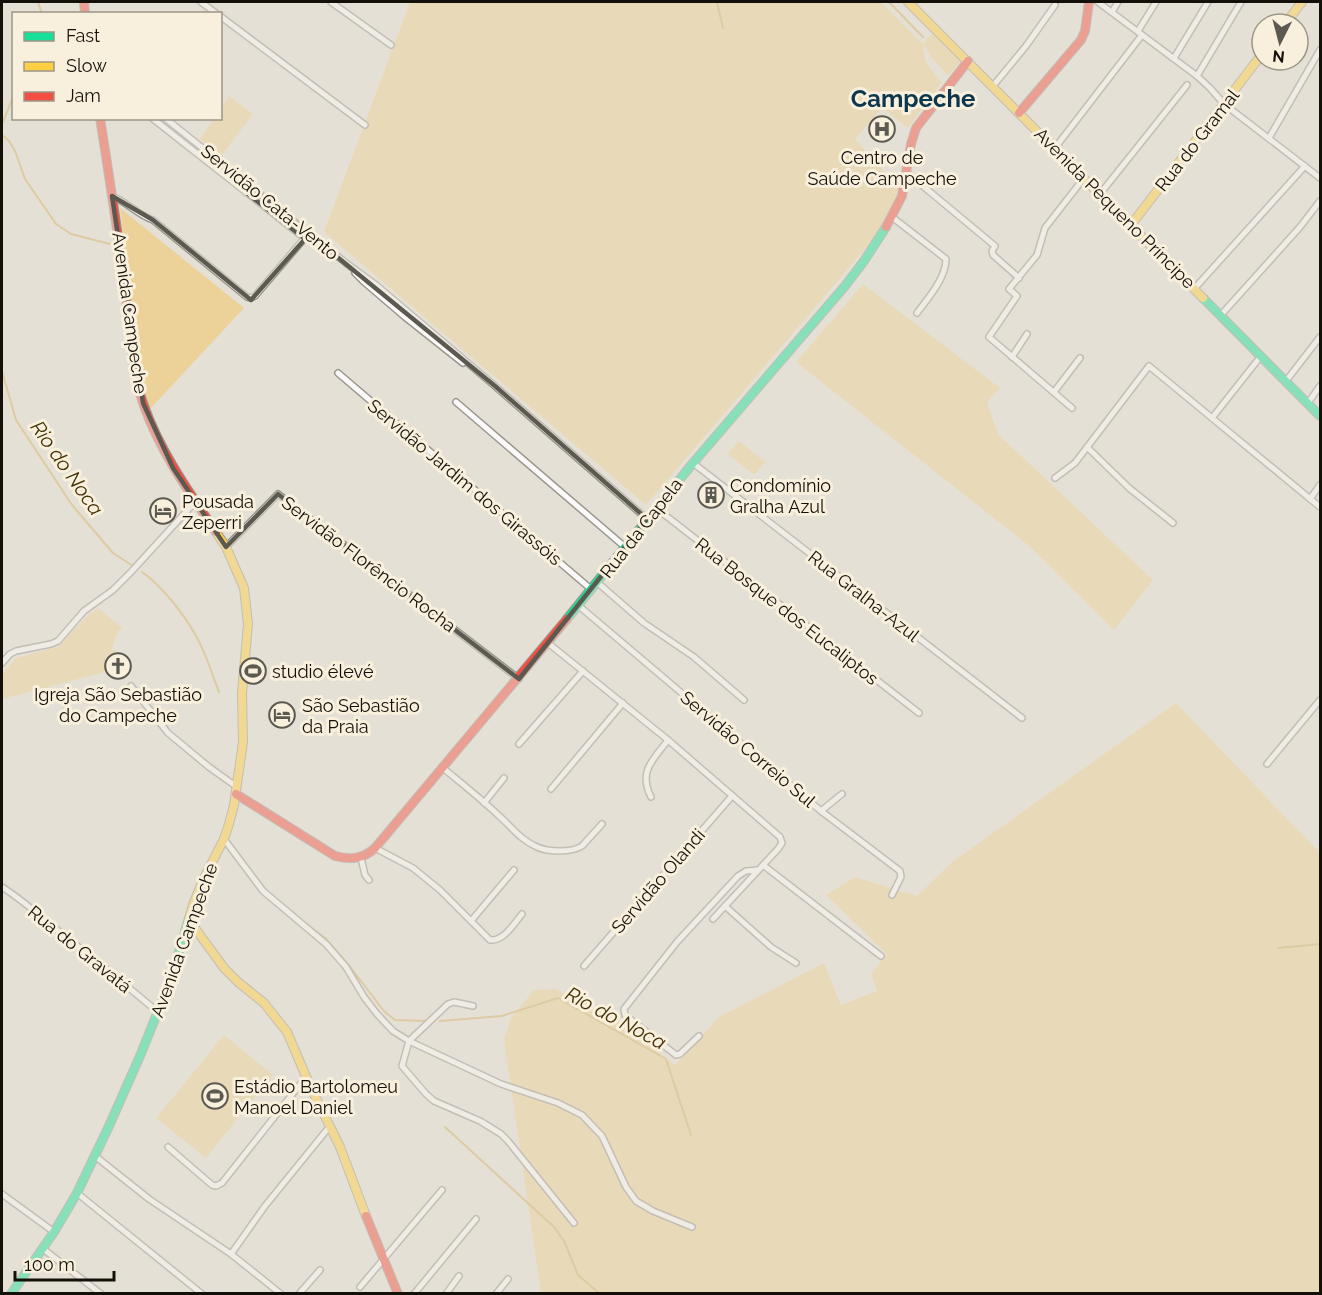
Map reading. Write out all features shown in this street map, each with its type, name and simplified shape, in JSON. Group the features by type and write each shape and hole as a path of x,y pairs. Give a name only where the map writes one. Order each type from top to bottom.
{"main road":[{"name":"Avenida Pequeno Príncipe","path":"908,2 1320,416"},
{"path":"1019,113 1081,40 1086,26 1089,2"},
{"name":"Rua da Capela","path":"361,858 375,848 519,679 693,463 844,288 892,217 903,192 908,148 916,128 968,61"},
{"name":"Rua do Gramal","path":"1131,225 1250,70"},
{"name":"Avenida Campeche","path":"11,1293 54,1232 77,1193 110,1126 158,1012 178,958 194,902 229,824 243,742 242,693 248,624 244,588 226,548 171,463 143,403 135,370 100,120"},
{"path":"236,790 327,851 348,859 361,858"},
{"path":"189,920 225,968 264,1003 292,1041 306,1077 345,1160 366,1219 398,1293"}],"street":[{"path":"201,2 215,12"},
{"path":"331,2 391,45"},
{"path":"1098,2 1197,76 1224,104 1320,178"},
{"path":"1112,12 1118,2"},
{"path":"1055,148 1140,33 1156,2"},
{"path":"1174,58 1208,2"},
{"path":"1197,76 1241,2"},
{"path":"993,86 1026,46 1055,5"},
{"path":"222,17 365,125"},
{"path":"1269,138 1320,50"},
{"path":"1100,194 1187,85"},
{"path":"112,196 153,220 251,298 301,243 303,237 155,120"},
{"name":"Servidão Cata-Vento","path":"168,120 346,263 363,281 395,304 474,372 495,386 647,519"},
{"path":"1194,289 1305,166"},
{"path":"906,172 995,246 992,251 993,255 1019,278"},
{"path":"1072,408 989,337 1017,296 1009,289 1040,251 1045,228 1084,178"},
{"path":"248,194 253,188"},
{"path":"1221,315 1320,201"},
{"path":"892,217 946,259 946,268 942,276 917,313"},
{"path":"1012,357 1027,334"},
{"path":"1286,381 1320,337"},
{"path":"1212,418 1261,356"},
{"path":"1054,392 1080,358"},
{"path":"1055,478 1072,466 1149,366 1320,507"},
{"name":"Servidão Jardim dos Girassóis","path":"338,374 592,590"},
{"path":"1308,403 1320,386"},
{"path":"456,402 626,547"},
{"path":"1087,447 1129,488 1173,523"},
{"name":"Rua Gralha-Azul","path":"693,463 1022,718"},
{"path":"1310,499 1320,485"},
{"name":"Servidão Florêncio Rocha","path":"226,548 278,494 519,679"},
{"path":"2,663 16,651 58,641 84,612 113,590 131,572 195,502"},
{"name":"Rua Bosque dos Eucaliptos","path":"656,508 919,713"},
{"path":"598,583 645,623 694,657 744,700"},
{"name":"Servidão Correio Sul","path":"579,606 821,811 900,871 901,877 892,895"},
{"path":"548,643 668,740 780,837 782,843 780,846 713,919"},
{"path":"519,744 583,671"},
{"path":"131,686 168,733 236,790"},
{"path":"1267,764 1320,700"},
{"path":"550,789 623,703"},
{"path":"651,797 645,777 649,766 668,740"},
{"path":"443,768 522,838 538,848 545,850 579,848 602,824"},
{"path":"484,803 504,778"},
{"path":"821,811 842,794"},
{"name":"Servidão Olandi","path":"584,966 732,796"},
{"path":"224,839 263,891 326,944 346,968 364,997 393,1031 409,1041 501,1084 558,1103 582,1115 602,1136 626,1187 636,1201 653,1211 692,1227"},
{"path":"375,848 412,868 440,890 490,940 501,938 522,914"},
{"path":"361,858 365,875 369,880"},
{"path":"763,865 882,956"},
{"path":"471,921 514,870"},
{"path":"699,1036 676,1055 625,1015 624,1009 677,942 738,876 746,871 758,870"},
{"name":"Rua do Gravatá","path":"2,886 158,1012"},
{"path":"725,906 771,947 796,963"},
{"path":"473,1006 454,1002 448,1004 409,1041 402,1066 434,1101 480,1121 501,1134 574,1223"},
{"path":"168,1147 212,1185 219,1185 306,1077"},
{"path":"231,1254 265,1206 330,1126"},
{"path":"95,1156 162,1208 231,1254 281,1293"},
{"path":"360,1287 442,1190"},
{"path":"77,1193 202,1293"},
{"path":"2,1194 54,1232"},
{"path":"414,1293 476,1219"},
{"path":"42,1248 101,1293"},
{"path":"299,1293 320,1270"},
{"path":"446,1293 459,1276"},
{"path":"496,1293 508,1279"}],"highlighted area":[{"path":"253,188 495,386 647,519 519,679 278,494 226,547 173,468 143,403 112,196 153,220 251,300 305,239 248,194"}],"shaded area":[{"path":"410,2 881,2 923,44 932,33 961,61 948,76 931,57 924,45 926,61 942,82 908,128 882,108 855,139 899,188 891,212 876,236 646,505 324,232"},
{"path":"229,96 253,114 221,156 200,139 213,120 222,120 222,107"},
{"path":"120,208 244,308 150,409 141,381"},
{"path":"863,284 1000,388 987,402 998,434 1153,580 1114,630 1028,545 796,362"},
{"path":"739,441 765,462 754,475 728,454"},
{"path":"98,608 122,628 116,636 112,649 116,651 109,671 2,699 2,674 16,658 57,647 89,614"},
{"path":"1176,703 1320,853 1320,1293 541,1293 504,1039 511,1018 534,990 555,989 612,1016 675,1065 719,1017 824,963 841,1005 877,991 871,974 887,954 826,895 855,877 917,896 952,862"},
{"name":"Estádio Bartolomeu Manoel Daniel","path":"224,1035 273,1075 206,1158 156,1118"}],"waterway":[{"name":"Rio do Noca","path":"38,2 41,12"},
{"path":"717,2 723,28"},
{"path":"889,2 923,37"},
{"name":"Rio do Noca","path":"2,124 12,100"},
{"path":"2,135 15,151 25,179 56,224 71,234 110,244"},
{"name":"Rio do Noca","path":"2,371 16,420 72,505 113,553 133,566"},
{"name":"Rio do Noca","path":"142,572 165,593 191,628 203,649 219,692"},
{"name":"Rio do Noca","path":"302,921 325,938 384,1011 395,1020 427,1021"},
{"path":"1278,948 1320,944"},
{"name":"Rio do Noca","path":"440,1021 502,1016 558,998 666,1059 691,1135"},
{"path":"445,1127 554,1227 564,1241 578,1275 600,1294"}],"traffic: fast":[{"path":"567,619 693,463 845,286 886,227"},
{"path":"1203,298 1320,416"},
{"path":"11,1294 54,1232 77,1193 109,1126 171,979 189,918"}],"traffic: slow":[{"path":"908,2 1203,298"},
{"path":"1294,12 1302,2"},
{"path":"1131,225 1250,70"},
{"path":"189,918 204,878 229,824 243,742 242,693 248,624 244,588 226,547 216,532"},
{"path":"189,920 224,968 264,1003 287,1032 340,1147 366,1216"}],"traffic: jam":[{"path":"84,2 85,12"},
{"path":"1019,113 1081,40 1085,31 1089,2"},
{"path":"886,227 902,196 916,128 968,61"},
{"path":"100,120 140,392 151,423 167,456 216,532"},
{"path":"236,794 335,856 352,858 366,854 375,848 567,619"},
{"path":"366,1216 398,1294"}],"place":[{"name":"Centro de Saúde Campeche","path":"882,129"},
{"name":"Condomínio Gralha Azul","path":"711,495"},
{"name":"Pousada Zeperri","path":"163,511"},
{"name":"Igreja São Sebastião do Campeche","path":"118,666"},
{"name":"studio élevé","path":"253,671"},
{"name":"São Sebastião da Praia","path":"282,715"},
{"name":"Estádio Bartolomeu Manoel Daniel","path":"215,1096"}],"district":[{"name":"Campeche","path":"913,98"}]}
